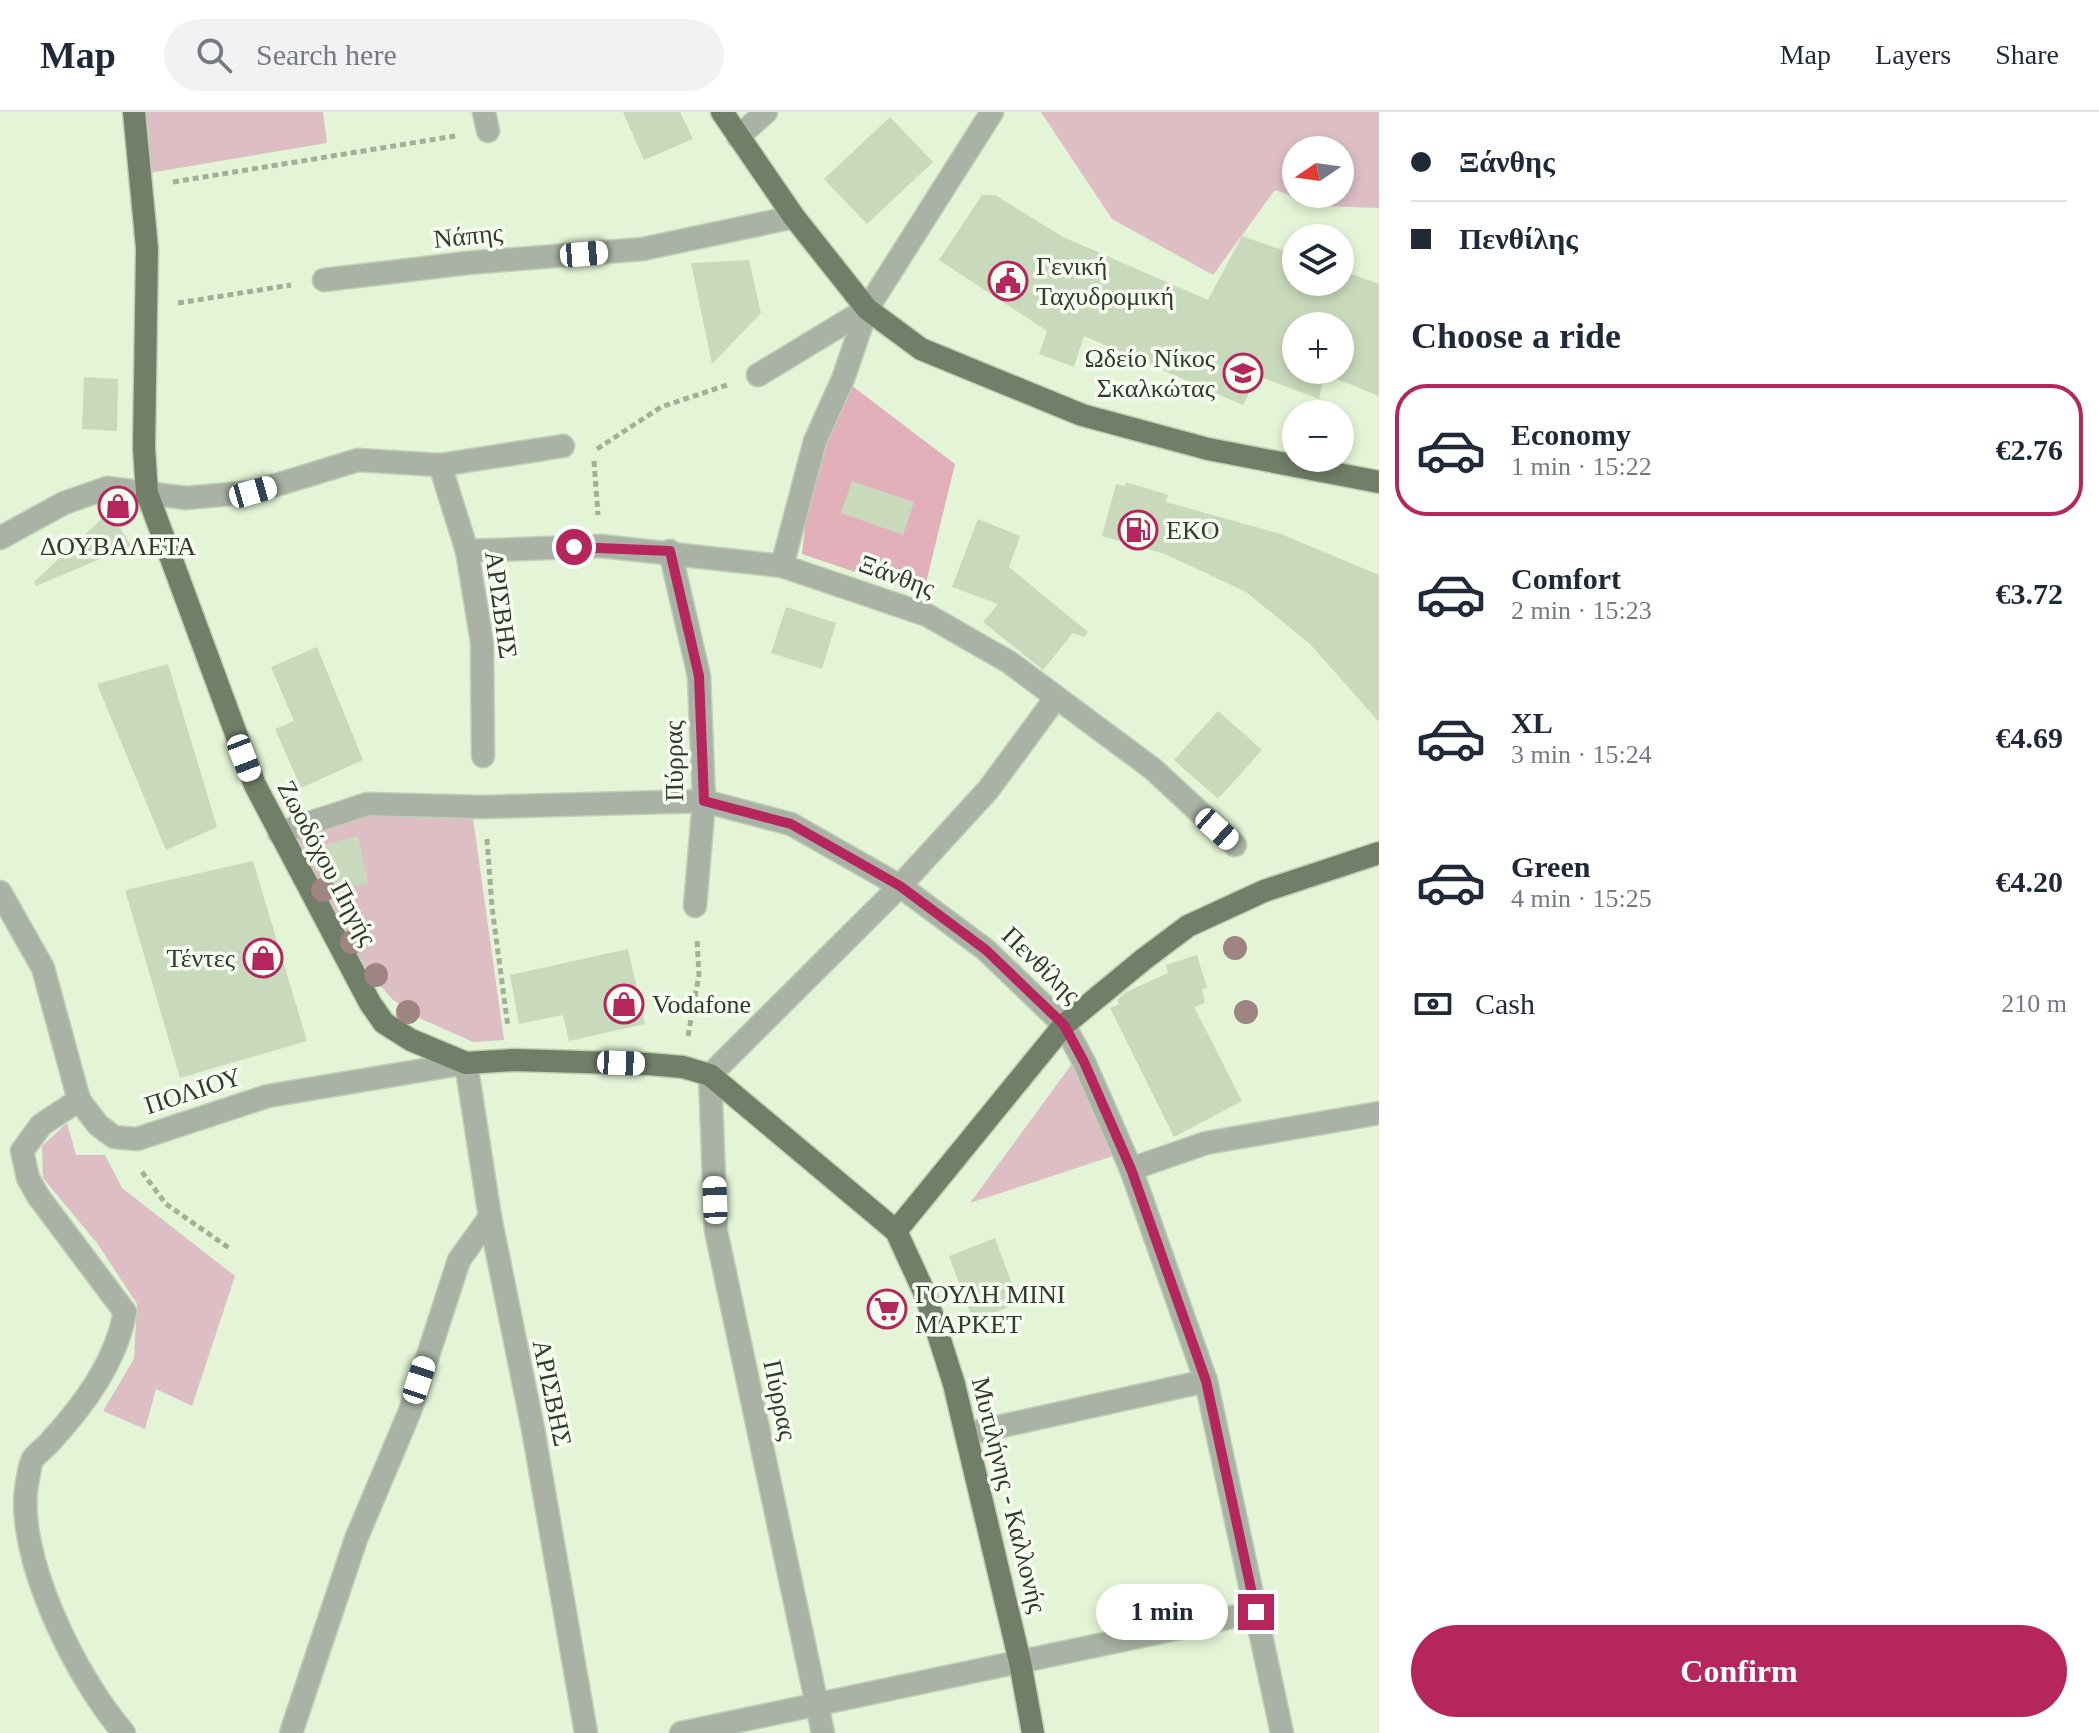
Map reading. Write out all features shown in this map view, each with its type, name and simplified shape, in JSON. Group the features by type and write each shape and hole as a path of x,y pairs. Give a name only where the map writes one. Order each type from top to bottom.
{"main road":[{"name":"Ζωοδόχου Πηγής","path":"134,112 147,248 144,448 147,493 255,785 384,1023 411,1040 466,1063 514,1060 683,1067 710,1075 896,1231"},
{"path":"722,112 794,217 867,309 921,349 1082,415 1208,449 1379,482"},
{"path":"896,1231 1064,1025 1188,926 1264,891 1379,853"},
{"name":"Μυτιλήνης - Καλλονής","path":"896,1231 926,1296 966,1434 1020,1662 1033,1733"}],"street":[{"path":"738,137 766,112"},
{"path":"782,566 815,441 843,379 867,309 992,112"},
{"name":"Νάπης","path":"324,280 467,263 643,249 794,217"},
{"path":"758,375 867,309"},
{"path":"0,538 64,503 107,488 186,498 253,492 358,460 440,465 563,446"},
{"name":"ΑΡΙΣΒΗΣ","path":"440,465 467,551 482,642 483,756"},
{"name":"Ξάνθης","path":"467,551 601,546 670,551 782,566 927,615 1009,662 1153,769 1235,845"},
{"name":"Πύρρας","path":"670,551 699,676 704,801 695,906"},
{"path":"710,1075 900,886 988,790 1055,699"},
{"name":"Πενθίλης","path":"279,833 367,804 484,807 704,801 791,824 900,886 986,950 1064,1025 1084,1062 1131,1169 1206,1381 1282,1733"},
{"path":"0,892 43,968 79,1100 98,1125 114,1137"},
{"name":"ΑΡΙΣΒΗΣ","path":"466,1063 490,1217 533,1429 586,1733"},
{"name":"ΠΟΛΙΟΥ","path":"114,1137 137,1139 268,1096 466,1063"},
{"name":"Πύρρας","path":"710,1075 716,1231 823,1733"},
{"path":"79,1100 41,1125 22,1151 28,1178 38,1196 125,1312 119,1343 101,1376 51,1442 31,1461 24,1503 25,1524 32,1557 58,1627 105,1712 124,1733"},
{"path":"1131,1169 1206,1143 1379,1113"},
{"path":"291,1733 356,1539 410,1411 459,1260 490,1217"},
{"path":"966,1434 1206,1381"},
{"path":"681,1733 1256,1612"}],"path":[{"path":"142,188 486,121"},
{"path":"146,307 324,280"},
{"path":"601,546 593,452 661,407 758,375"},
{"path":"484,807 492,907 514,1060"},
{"path":"683,1067 699,975 695,906"},
{"path":"114,1137 166,1204 229,1248"}],"shaded area":[{"path":"143,112 323,112 327,143 149,173"},
{"path":"1041,112 1379,112 1379,208 1354,207 1354,136 1282,136 1282,192 1275,190 1213,275 1112,219"},
{"path":"843,379 955,464 923,595 802,554 815,441"},
{"path":"370,812 473,818 504,1040 473,1042 417,1017 392,999 356,958 292,834"},
{"path":"1074,1061 1116,1155 970,1203"},
{"path":"67,1123 76,1155 105,1155 122,1188 235,1276 192,1406 156,1389 145,1429 103,1411 134,1359 137,1304 97,1243 43,1178 42,1146"}],"building":[{"path":"623,112 680,112 693,139 644,160"},
{"path":"890,117 933,162 867,224 824,179"},
{"path":"982,195 995,195 1063,237 1208,300 1242,236 1282,250 1282,296 1354,296 1354,275 1379,284 1379,396 1349,384 1354,384 1354,312 1282,312 1282,384 1322,384 1319,399 1258,376 1243,405 1084,336 1074,367 1039,354 1047,331 939,260"},
{"path":"749,260 761,313 712,364 691,263"},
{"path":"84,377 118,379 117,431 82,429"},
{"path":"852,481 914,502 903,535 841,513"},
{"path":"1126,482 1168,495 1166,502 1281,534 1379,575 1379,722 1310,644 1246,592 1165,554 1102,536 1116,484 1125,486"},
{"path":"110,511 131,546 36,586 34,582"},
{"path":"978,519 1020,536 1009,567 1088,632 1084,637 1073,633 1043,670 983,622 998,604 952,587"},
{"path":"786,607 836,623 822,669 771,653"},
{"path":"317,647 363,760 301,788 275,729 294,721 271,667"},
{"path":"168,664 217,827 166,850 97,684"},
{"path":"1218,711 1262,750 1218,799 1174,760"},
{"path":"358,836 368,884 334,890 326,844"},
{"path":"253,861 307,1041 180,1078 125,890"},
{"path":"628,949 645,1024 569,1041 563,1015 519,1024 510,975"},
{"path":"1197,955 1207,988 1202,989 1205,1003 1194,1007 1242,1101 1174,1137 1110,1008 1119,1004 1117,1000 1126,992 1168,973 1166,965"},
{"path":"995,1238 1019,1303 973,1321 949,1256"}],"place":[{"name":"Γενική Ταχυδρομική","path":"1008,281"},
{"name":"Ωδείο Νίκος Σκαλκώτας","path":"1243,373"},
{"name":"ΔΟΥΒΑΛΕΤΑ","path":"118,506"},
{"name":"EKO","path":"1138,530"},
{"name":"Τέντες","path":"263,958"},
{"name":"Vodafone","path":"624,1004"},
{"name":"ΓΟΥΛΗ ΜΙΝΙ ΜΑΡΚΕΤ","path":"887,1309"}],"route":[{"path":"574,547 670,551 699,676 704,801 791,824 900,886 986,950 1064,1025 1084,1062 1131,1169 1206,1381 1256,1612"}]}
